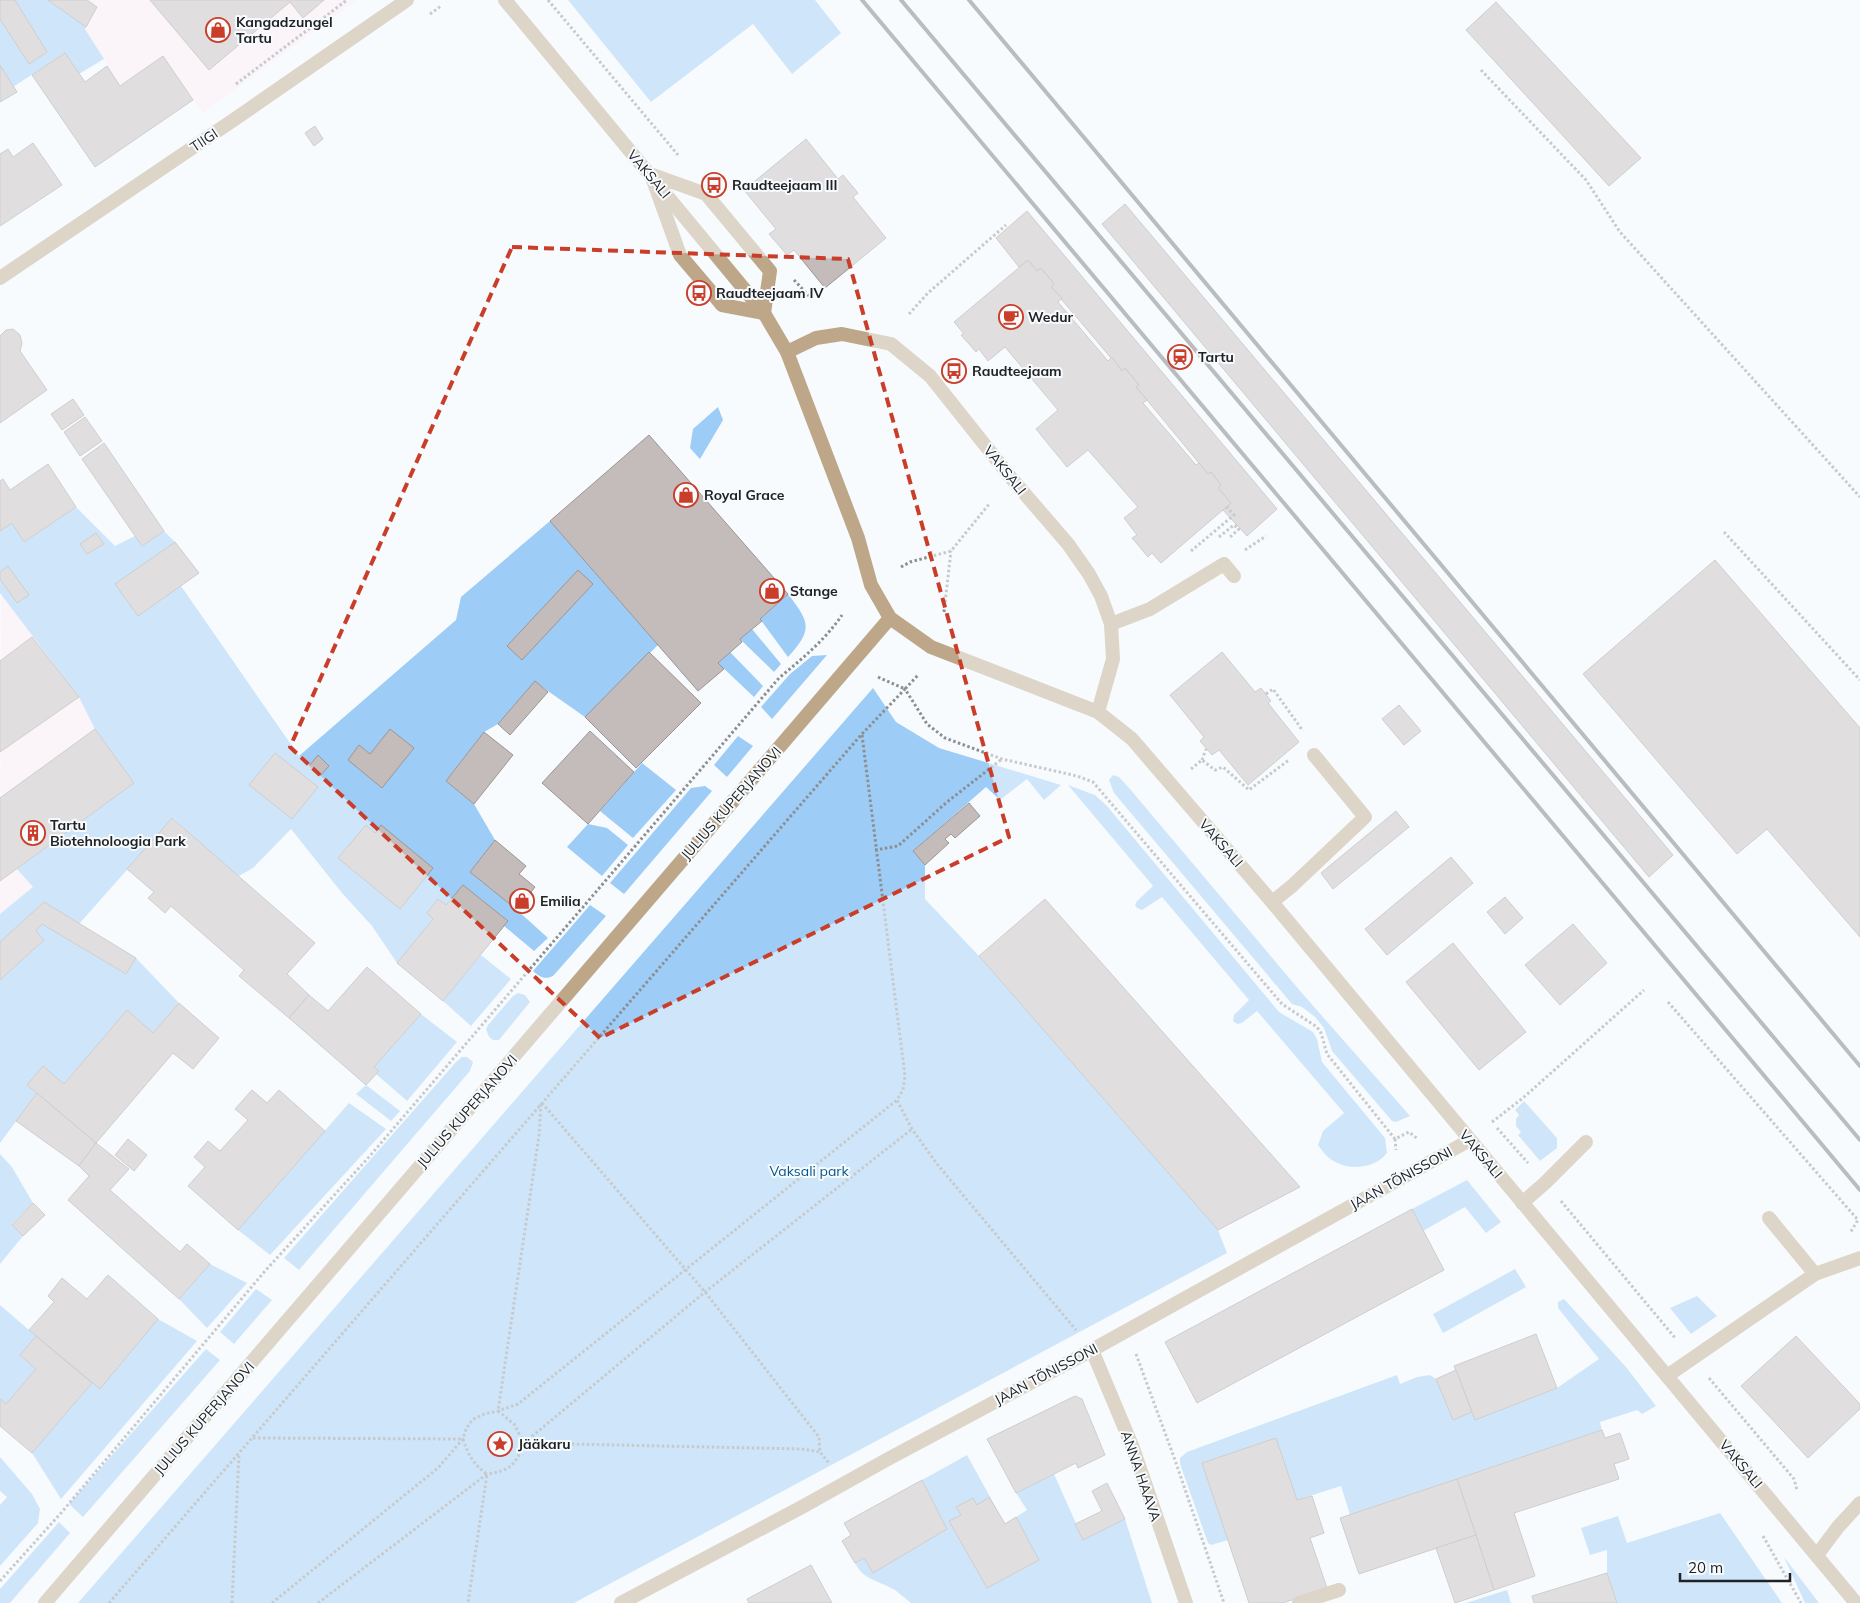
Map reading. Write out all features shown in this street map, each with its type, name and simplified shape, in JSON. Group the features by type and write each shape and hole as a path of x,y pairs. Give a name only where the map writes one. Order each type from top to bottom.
{"street":[{"name":"TIIGI","path":"0,278 407,0"},
{"name":"VAKSALI","path":"504,0 764,313 787,352 858,538 871,585 890,618 931,647 1098,712 1132,739 1272,902 1856,1603"},
{"path":"652,176 706,194 770,271 764,313 722,305 680,256 652,176"},
{"name":"VAKSALI","path":"787,352 816,338 842,334 891,344 930,376 1012,479 1068,544 1089,574 1101,596 1111,624 1113,660 1098,712"},
{"path":"1111,624 1150,609 1224,564 1234,576"},
{"name":"JULIUS KUPERJANOVI","path":"45,1603 890,618"},
{"path":"1272,902 1292,886 1364,817 1314,755"},
{"name":"JAAN TÕNISSONI","path":"621,1603 1092,1350 1470,1140"},
{"path":"1522,1203 1586,1142"},
{"path":"1769,1218 1815,1274"},
{"path":"1667,1376 1815,1274 1860,1258"},
{"name":"ANNA HAAVA","path":"1092,1350 1133,1448 1186,1603"},
{"path":"1817,1555 1838,1527 1860,1503"},
{"path":"1299,1603 1338,1590"}],"path":[{"path":"231,87 348,0"},
{"path":"548,0 684,161"},
{"path":"1481,70 1586,180 1620,232 1860,497"},
{"path":"909,314 928,293 1006,225"},
{"path":"790,275 809,296"},
{"path":"944,612 951,552 990,503"},
{"path":"1190,552 1234,515 1227,507"},
{"path":"1724,532 1860,680"},
{"path":"901,567 910,562 951,552"},
{"path":"0,1581 265,1271 375,1150 779,678 830,633 842,615"},
{"path":"830,633 834,636"},
{"path":"109,1603 862,734 919,674"},
{"path":"878,676 905,689 927,724 946,738 1002,759 1077,776 1093,782 1282,1004 1317,1028 1321,1033 1327,1054 1395,1139 1409,1132 1441,1156"},
{"path":"1266,694 1272,689 1306,735"},
{"path":"272,1603 438,1468 463,1440 466,1429 472,1420 484,1414 518,1404 897,1100 904,1090 905,1076 875,850 862,734"},
{"path":"1190,769 1202,760 1206,749"},
{"path":"1202,760 1216,770 1224,768 1249,790 1293,757"},
{"path":"875,850 898,846 947,802 1002,759"},
{"path":"1492,1122 1523,1098 1644,990"},
{"path":"1668,1002 1858,1220 1845,1240"},
{"path":"897,1100 912,1129 937,1164 1092,1350"},
{"path":"542,1103 705,1292 820,1437 820,1452 845,1483"},
{"path":"498,1411 539,1136 542,1103"},
{"path":"1486,1115 1545,1182 1794,1479"},
{"path":"318,1603 487,1474 511,1468 520,1455 524,1442 705,1292 912,1129"},
{"path":"1136,1353 1224,1603"},
{"path":"498,1411 514,1424 524,1442"},
{"path":"252,1438 463,1440"},
{"path":"463,1440 472,1461 487,1474"},
{"path":"524,1442 802,1449 820,1452"},
{"path":"232,1603 239,1454"},
{"path":"468,1603 487,1474"},
{"path":"1762,1534 1801,1603"}],"highlighted area":[{"path":"512,247 848,259 1009,837 600,1038 290,747"}],"shaded area":[{"path":"87,0 357,0 203,113 163,57 120,86 85,28 97,7"},
{"path":"1,592 166,808 44,902 0,942"}],"green space":[{"path":"15,0 48,0 86,27 85,29 104,59 79,74 65,53 13,87 0,65 0,19 29,64"},
{"path":"568,0 815,0 841,33 792,74 753,24 651,102"},
{"path":"718,407 723,420 700,459 690,448 693,429"},
{"path":"76,507 115,546 135,536 142,546 164,531 175,542 199,573 181,586 299,756 456,620 461,597 550,521 658,645 585,717 535,682 498,724 484,732 446,781 474,804 495,840 470,872 548,938 534,951 504,926 508,921 463,885 446,905 438,900 427,913 433,919 397,963 372,926 342,893 291,829 253,868 237,877 173,818 79,924 44,902 0,942 0,914 33,887 17,869 134,783 95,729 79,697 0,593 0,531 12,523 24,542"},
{"path":"788,594 801,612 806,626 802,639 788,657 760,619"},
{"path":"752,629 781,664 774,672 740,639"},
{"path":"730,652 763,686 754,697 718,663"},
{"path":"827,655 772,719 761,707 790,674 812,656"},
{"name":"Vaksali park","path":"873,688 896,722 939,748 1061,785 1044,800 1027,779 1000,800 986,787 913,851 925,865 925,899 979,956 1218,1230 1227,1253 574,1603 78,1603"},
{"path":"738,736 753,746 727,777 714,765"},
{"path":"642,763 676,790 633,838 600,811"},
{"path":"1113,775 1119,777 1130,789 1301,992 1410,1116 1396,1122 1392,1121 1332,1051 1324,1028 1315,1017 1302,1007 1292,1004 1114,793 1109,780"},
{"path":"1068,785 1095,795 1107,806 1279,1012 1313,1032 1317,1039 1322,1062 1385,1138 1387,1153 1382,1158 1369,1165 1353,1167 1338,1164 1324,1153 1318,1145 1323,1131 1344,1113 1257,1011 1242,1023 1237,1024 1233,1021 1234,1015 1249,1000 1162,897 1142,910 1137,908 1135,905 1137,901 1153,886"},
{"path":"705,786 712,791 624,894 610,883 691,788"},
{"path":"588,824 607,828 628,845 602,876 567,847"},
{"path":"590,905 606,916 553,976 545,978 533,971"},
{"path":"42,924 126,974 136,958 179,1003 153,1033 127,1011 64,1084 43,1066 27,1085 37,1093 0,1143 0,980 44,940 36,931"},
{"path":"481,955 511,979 471,1026 443,1001"},
{"path":"518,993 525,995 530,1002 499,1040 493,1040 489,1037 486,1029 488,1025 513,996"},
{"path":"421,1014 457,1042 407,1101 376,1074 379,1071 374,1067"},
{"path":"462,1057 467,1057 473,1062 470,1071 299,1270 284,1258 456,1062"},
{"path":"366,1085 400,1111 391,1121 356,1094"},
{"path":"1524,1101 1557,1138 1557,1148 1540,1161 1518,1135 1521,1132 1516,1126 1516,1119 1519,1115 1515,1110"},
{"path":"349,1103 386,1129 270,1255 238,1230"},
{"path":"0,1154 12,1167 33,1203 12,1224 23,1236 0,1264"},
{"path":"1467,1180 1501,1222 1486,1233 1465,1207 1423,1231 1412,1209"},
{"path":"210,1264 247,1283 207,1328 179,1299"},
{"path":"1515,1269 1526,1287 1443,1333 1433,1314"},
{"path":"256,1289 272,1300 234,1344 220,1332"},
{"path":"1697,1296 1717,1316 1691,1334 1670,1308"},
{"path":"1564,1299 1626,1367 1656,1406 1642,1414 1637,1410 1600,1422 1602,1430 1350,1515 1341,1486 1297,1500 1202,1463 1228,1540 1211,1545 1208,1543 1180,1464 1180,1458 1187,1452 1397,1375 1400,1384 1417,1377 1430,1375 1436,1379 1453,1420 1472,1412 1475,1420 1557,1388 1599,1359 1558,1308 1558,1302"},
{"path":"0,1305 36,1336 20,1355 36,1369 6,1404 0,1399"},
{"path":"158,1319 197,1341 61,1499 32,1453 92,1383 100,1389"},
{"path":"206,1349 220,1360 83,1517 69,1504"},
{"path":"967,1455 1005,1524 1027,1510 1016,1493 1054,1474 1083,1539 1125,1519 1152,1603 911,1603 895,1590 867,1577 858,1569 855,1563 864,1558 873,1572 947,1529 922,1480"},
{"path":"0,1457 32,1494 40,1509 38,1523 0,1566 0,1505 7,1497 0,1491"},
{"path":"1720,1513 1782,1603 1617,1603 1607,1573 1607,1550 1590,1555 1581,1528 1618,1516 1627,1543"},
{"path":"59,1522 70,1533 10,1603 0,1603 0,1589"},
{"path":"1784,1557 1819,1603 1805,1603"},
{"path":"1507,1590 1511,1603 1466,1603"}],"building":[{"path":"0,0 15,0 47,52 29,64 0,19"},
{"path":"48,0 87,0 97,7 86,27"},
{"path":"150,0 324,0 303,18 290,2 209,70"},
{"path":"1496,2 1641,158 1609,186 1466,30"},
{"path":"65,53 85,82 107,66 120,86 163,56 193,100 95,167 32,75"},
{"path":"0,65 17,92 0,102"},
{"path":"315,126 323,139 314,146 305,133"},
{"path":"806,139 838,179 843,175 858,193 853,197 886,238 825,288 794,250 787,255 769,234 776,229 744,190"},
{"path":"33,143 62,185 0,226 0,154 8,149 13,157"},
{"path":"1125,204 1673,855 1649,877 1102,224"},
{"path":"1027,211 1277,509 1247,536 1223,510 1231,503 1218,488 1221,485 1211,472 1208,474 1136,387 1139,385 1125,368 1122,371 1051,287 1054,284 1041,268 1037,271 1028,260 1019,267 996,238"},
{"path":"1028,260 1037,271 1041,268 1054,284 1051,287 1062,298 1058,302 1108,361 1112,357 1122,371 1125,368 1139,385 1136,387 1147,400 1143,403 1196,465 1199,463 1208,474 1211,472 1221,485 1218,488 1231,503 1161,563 1152,553 1148,557 1132,538 1137,535 1124,518 1138,507 1088,450 1067,467 1036,429 1058,410 1005,347 988,361 979,349 976,352 961,335 964,334 954,322"},
{"path":"13,329 20,335 22,343 20,351 47,390 0,423 0,336 6,330"},
{"path":"73,399 84,415 62,430 51,414"},
{"path":"85,417 102,441 80,456 64,432"},
{"path":"649,435 788,594 760,619 762,621 740,639 742,642 718,663 724,669 698,691 550,521"},
{"path":"104,443 164,531 142,546 82,459"},
{"path":"48,464 76,507 24,542 12,523 0,531 0,481 3,479 10,490"},
{"path":"96,533 104,544 87,554 80,544"},
{"path":"175,542 199,573 138,616 115,584"},
{"path":"1715,560 1860,728 1860,937 1767,829 1737,854 1583,674"},
{"path":"8,566 29,595 17,603 0,579 0,572"},
{"path":"578,570 593,584 522,660 507,646"},
{"path":"32,637 79,697 0,752 0,661"},
{"path":"649,652 701,703 636,768 585,717"},
{"path":"1222,652 1255,692 1261,688 1271,701 1268,703 1299,742 1248,785 1219,750 1212,755 1200,741 1204,737 1170,695"},
{"path":"535,681 548,692 510,735 498,724"},
{"path":"1399,705 1421,731 1404,745 1382,719"},
{"name":"Tartu Biotehnoloogia Park","path":"95,729 134,783 0,881 0,798"},
{"path":"390,729 414,748 382,788 348,760 359,745 370,754"},
{"path":"590,731 634,772 588,824 542,783"},
{"path":"484,732 513,755 474,804 446,781"},
{"path":"275,753 318,787 292,819 249,785"},
{"path":"318,755 329,766 320,776 309,766"},
{"path":"969,803 980,816 955,838 951,834 945,839 949,843 925,865 913,851"},
{"path":"1396,811 1409,827 1333,889 1321,873"},
{"path":"172,818 315,943 287,974 309,995 289,1018 239,976 244,970 171,906 165,913 148,898 154,892 127,869"},
{"path":"366,825 375,833 381,825 433,868 400,909 338,858"},
{"path":"495,840 526,866 519,874 535,887 517,910 470,872"},
{"path":"1451,857 1473,883 1387,955 1365,929"},
{"path":"463,885 508,921 443,1001 397,963 433,919 427,913 438,899 446,905"},
{"path":"1505,897 1523,918 1505,934 1487,912"},
{"path":"1045,899 1300,1187 1218,1230 979,956"},
{"path":"44,902 136,958 126,974 42,924 36,931 44,940 0,980 0,942"},
{"path":"1573,924 1607,963 1560,1005 1525,965"},
{"path":"1453,943 1526,1032 1479,1070 1406,982"},
{"path":"367,967 421,1014 374,1067 379,1071 366,1085 289,1018 309,995 328,1011"},
{"path":"179,1003 219,1038 193,1069 173,1053 96,1143 27,1085 43,1066 64,1084 127,1010 153,1033"},
{"path":"252,1090 267,1103 279,1090 325,1131 238,1230 188,1186 205,1167 194,1157 208,1141 220,1151 248,1120 235,1109"},
{"path":"37,1093 96,1143 79,1166 16,1121"},
{"path":"128,1139 147,1155 134,1171 115,1155"},
{"path":"96,1143 129,1169 110,1190 180,1252 187,1244 210,1264 179,1299 68,1200 89,1176 79,1166"},
{"path":"33,1203 45,1215 23,1236 12,1225"},
{"path":"1412,1209 1444,1270 1197,1403 1165,1342"},
{"path":"108,1275 158,1319 100,1389 29,1330 54,1302 48,1296 62,1278 87,1299"},
{"path":"1536,1334 1557,1388 1475,1420 1454,1366"},
{"path":"36,1336 92,1383 32,1453 0,1426 0,1399 6,1404 36,1369 20,1355"},
{"path":"1796,1336 1860,1404 1860,1409 1808,1458 1741,1386"},
{"path":"1456,1370 1472,1412 1453,1420 1436,1379"},
{"path":"1075,1396 1082,1399 1105,1455 1078,1468 1076,1463 1016,1493 987,1439"},
{"path":"1602,1430 1605,1438 1620,1433 1629,1459 1614,1464 1619,1479 1514,1513 1535,1576 1494,1590 1457,1479"},
{"path":"1276,1438 1297,1500 1312,1496 1324,1533 1310,1538 1327,1588 1283,1603 1249,1603 1202,1463"},
{"path":"1457,1479 1476,1535 1359,1574 1340,1518"},
{"path":"922,1480 947,1529 873,1573 864,1558 855,1563 842,1541 851,1535 844,1523"},
{"path":"1107,1483 1125,1519 1083,1540 1075,1524 1102,1511 1092,1491"},
{"path":"989,1497 1005,1524 1016,1517 1039,1560 987,1588 949,1521 961,1515 956,1507 973,1498 977,1505"},
{"path":"1476,1535 1494,1590 1455,1603 1436,1548"},
{"path":"811,1565 832,1603 749,1603 747,1599"},
{"path":"1607,1573 1617,1603 1534,1603 1532,1596"}],"railway":[{"path":"862,0 1860,1190"},
{"path":"901,0 1860,1140"},
{"path":"969,0 1860,1066"}],"place":[{"name":"Kangadzungel Tartu","path":"218,30"},
{"name":"Raudteejaam III","path":"714,185"},
{"name":"Raudteejaam IV","path":"699,293"},
{"name":"Wedur","path":"1011,317"},
{"name":"Tartu","path":"1180,357"},
{"name":"Raudteejaam","path":"954,371"},
{"name":"Royal Grace","path":"686,495"},
{"name":"Stange","path":"772,591"},
{"name":"Tartu Biotehnoloogia Park","path":"33,833"},
{"name":"Emilia","path":"522,901"},
{"name":"Jääkaru","path":"500,1444"}]}
